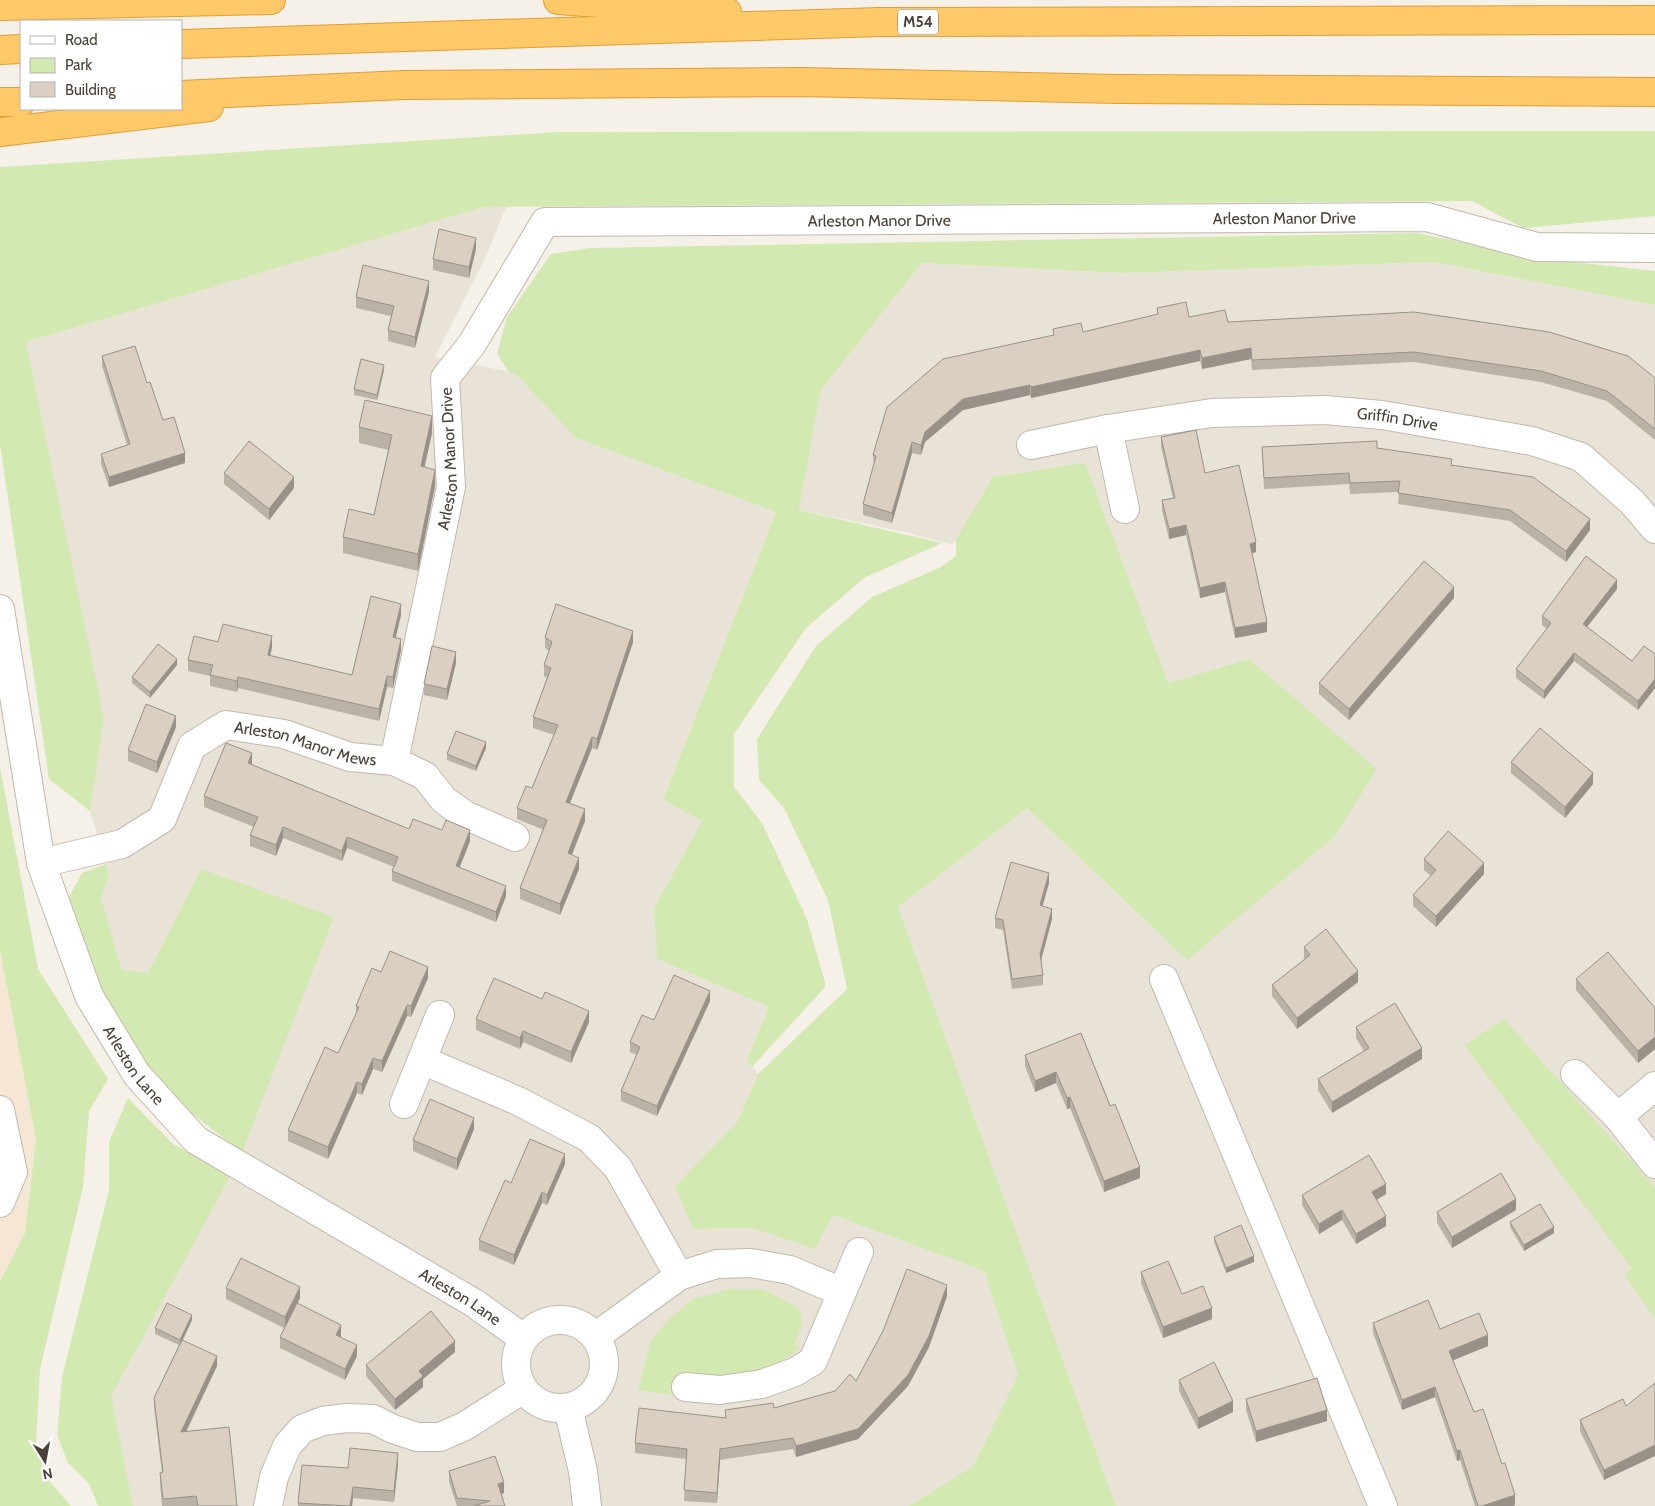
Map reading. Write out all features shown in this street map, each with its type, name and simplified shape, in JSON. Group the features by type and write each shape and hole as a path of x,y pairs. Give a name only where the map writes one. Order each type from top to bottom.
{"highway":[{"path":"0,6 271,0"},
{"name":"M54","path":"558,0 879,22"},
{"name":"M54","path":"182,44 879,22 1655,20"},
{"path":"0,50 20,50"},
{"path":"182,95 404,85 800,82 1118,89 1655,92"},
{"path":"0,132 404,85"},
{"path":"0,102 20,102"}],"street":[{"name":"Arleston Manor Drive","path":"420,635 451,487 445,378 472,344 545,222 1427,217 1537,246 1655,248"},
{"name":"Griffin Drive","path":"1030,445 1108,429 1212,413 1325,410 1382,415 1532,441 1581,457 1632,502 1655,529"},
{"path":"1108,429 1125,509"},
{"name":"Arleston Lane","path":"0,609 41,863 89,996 137,1075 196,1140 474,1303 523,1338"},
{"name":"Arleston Manor Mews","path":"394,761 420,635"},
{"name":"Arleston Manor Mews","path":"41,863 122,844 162,819 192,746 226,725 284,734 350,757 394,761 425,776 444,800 465,815 515,837"},
{"path":"1164,979 1383,1506"},
{"path":"404,1104 440,1015"},
{"path":"422,1060 518,1101 589,1138 618,1168 679,1276"},
{"path":"1575,1074 1618,1117 1655,1164"},
{"path":"1618,1117 1655,1086"},
{"path":"0,1110 13,1172 0,1203"},
{"path":"686,1387 720,1390 762,1384 794,1372 813,1361 859,1252"},
{"path":"595,1337 679,1276 717,1264 751,1263 790,1270 842,1292"},
{"path":"559,1319 572,1321 585,1327 602,1348 604,1361 598,1386 580,1404 568,1408 542,1405 523,1389 517,1377 515,1364 517,1350 523,1338 539,1325 559,1319"},
{"path":"268,1506 274,1477 287,1446 302,1429 323,1421 347,1418 373,1419 393,1429 417,1437 440,1436 465,1426 523,1389"},
{"path":"568,1408 583,1472 587,1506"}],"shaded area":[{"path":"484,207 506,207 487,254 435,357 516,373 576,438 776,512 663,800 702,821 654,908 657,959 769,1007 747,1060 758,1074 738,1121 675,1186 694,1229 752,1228 815,1249 833,1215 984,1271 1018,1375 973,1466 909,1506 133,1506 110,1396 238,1162 201,869 148,973 122,971 101,898 109,875 90,811 103,718 26,342"},
{"path":"1434,262 1655,305 1655,1506 1116,1506 898,907 1027,808 1187,960 1249,659 1168,683 993,477 953,545 909,533 799,510 821,390 922,263 1121,273"},
{"path":"0,950 36,1139 25,1233 0,1282"}],"green space":[{"path":"1655,131 1655,216 1523,228 1472,201 484,207 26,342 104,718 90,811 49,779 0,444 0,167 558,132"},
{"path":"1417,233 1538,258 1655,271 1655,305 1434,262 1121,273 922,263 821,390 799,510 942,543 864,578 806,628 734,734 734,787 762,823 807,919 826,986 752,1067 747,1060 769,1007 657,959 654,908 702,821 663,800 776,512 576,438 516,374 509,372 497,354 507,317 551,254 590,248"},
{"path":"1085,463 1168,683 1249,659 1377,769 1334,837 1187,960 1027,808 898,907 1116,1506 909,1506 973,1466 1018,1375 984,1271 833,1215 815,1249 752,1228 693,1229 675,1186 738,1121 758,1074 847,989 828,900 784,808 759,780 757,739 816,646 872,597 941,567 956,556 956,539 993,477"},
{"path":"0,767 38,969 108,1079 89,1111 83,1187 40,1369 36,1444 46,1477 71,1506 0,1506 0,1282 25,1233 36,1139 0,950"},
{"path":"106,864 109,875 101,898 122,970 148,973 201,869 334,917 242,1152 183,1107 132,1049 94,982 66,903 82,873"},
{"path":"1504,1019 1655,1187 1655,1319 1624,1274 1632,1269 1464,1045"},
{"path":"128,1098 173,1144 231,1175 111,1396 133,1506 98,1506 89,1484 68,1463 57,1435 62,1377 109,1190 109,1142"},
{"path":"730,1289 763,1289 800,1309 802,1325 795,1344 800,1347 787,1358 773,1366 757,1371 724,1376 674,1376 673,1395 638,1390 651,1340 671,1317 693,1299"}],"building":[{"path":"439,229 476,238 469,267 433,259"},
{"path":"363,265 429,281 415,337 388,330 394,306 356,297"},
{"path":"1186,302 1189,317 1225,310 1228,322 1414,312 1549,332 1628,356 1655,378 1655,429 1607,391 1541,371 1414,352 1252,360 1251,348 1202,358 1200,350 1031,387 1030,385 963,399 925,432 921,445 912,442 892,513 863,504 876,456 873,455 887,407 943,359 1054,335 1053,329 1081,323 1083,332 1158,314 1157,308"},
{"path":"135,346 147,383 150,382 163,420 174,417 185,453 109,477 101,454 130,444 102,356"},
{"path":"361,359 384,365 377,395 354,389"},
{"path":"365,400 432,416 421,466 435,470 418,554 343,537 349,509 374,515 392,435 359,427"},
{"path":"1196,430 1205,473 1239,465 1256,542 1250,544 1267,622 1235,628 1225,582 1200,588 1186,525 1169,529 1162,500 1175,498 1161,437"},
{"path":"249,441 294,477 269,509 224,473"},
{"path":"1377,441 1377,448 1452,459 1451,465 1533,477 1590,519 1566,551 1510,510 1398,493 1400,481 1350,483 1349,473 1264,478 1262,447"},
{"path":"1586,556 1617,580 1583,624 1632,661 1644,646 1655,654 1655,679 1638,701 1574,653 1544,691 1516,669 1551,623 1542,616"},
{"path":"1424,561 1454,587 1349,709 1319,683"},
{"path":"371,596 401,604 393,637 401,639 393,677 387,676 379,709 238,677 237,681 210,675 213,665 188,660 194,636 218,642 223,624 272,636 268,655 352,675"},
{"path":"556,604 633,631 597,739 592,737 566,802 585,809 568,853 579,858 560,904 520,888 547,820 517,808 526,786 532,788 558,725 533,717 551,668 544,665 552,642 545,637"},
{"path":"158,644 177,659 150,692 132,677"},
{"path":"432,646 456,652 447,689 424,684"},
{"path":"146,704 176,716 157,762 128,750"},
{"path":"1540,728 1593,773 1565,807 1511,762"},
{"path":"456,731 486,742 476,766 447,754"},
{"path":"226,743 252,753 248,763 409,829 413,819 442,830 446,820 470,830 456,866 506,886 496,912 392,871 398,857 347,837 342,851 283,827 276,845 250,835 258,817 204,796"},
{"path":"1448,831 1484,863 1436,916 1413,895 1436,870 1424,859"},
{"path":"1011,862 1049,873 1040,905 1052,909 1040,954 1043,975 1012,979 1003,920 995,918"},
{"path":"1326,929 1358,971 1297,1018 1272,985 1310,955 1304,947"},
{"path":"390,951 428,967 411,1006 407,1005 382,1061 373,1058 362,1084 357,1082 328,1147 288,1130 325,1047 338,1053 359,1007 356,1006 372,968 381,972"},
{"path":"1608,952 1655,1008 1655,1037 1638,1051 1576,979"},
{"path":"674,975 710,991 657,1106 621,1091 640,1047 630,1042 642,1015 654,1020"},
{"path":"494,978 542,999 545,992 589,1011 571,1052 523,1031 520,1038 476,1019"},
{"path":"1395,1003 1422,1048 1332,1102 1318,1079 1369,1048 1356,1027"},
{"path":"1081,1033 1110,1106 1115,1104 1140,1167 1104,1181 1070,1097 1067,1098 1056,1072 1035,1081 1025,1055"},
{"path":"430,1099 474,1118 457,1159 413,1140"},
{"path":"530,1139 565,1154 547,1195 542,1192 514,1255 479,1240 505,1180 511,1183"},
{"path":"1369,1155 1386,1184 1372,1192 1386,1216 1356,1234 1342,1210 1319,1224 1302,1195"},
{"path":"1501,1173 1516,1199 1452,1237 1437,1212"},
{"path":"1540,1204 1554,1227 1524,1245 1510,1222"},
{"path":"1241,1225 1254,1256 1226,1268 1214,1237"},
{"path":"241,1258 300,1287 285,1317 226,1288"},
{"path":"1168,1261 1182,1294 1203,1286 1212,1308 1163,1327 1141,1272"},
{"path":"907,1269 947,1285 929,1336 908,1375 858,1429 796,1446 793,1438 720,1449 717,1493 684,1490 687,1449 635,1443 639,1408 726,1418 725,1410 773,1403 774,1408 835,1391 850,1374 856,1381 883,1331"},
{"path":"1428,1300 1440,1329 1479,1313 1488,1335 1449,1351 1474,1412 1483,1409 1502,1464 1505,1463 1515,1495 1478,1506 1460,1450 1457,1451 1435,1387 1402,1400 1373,1323"},
{"path":"167,1303 192,1315 180,1340 155,1328"},
{"path":"297,1303 341,1325 336,1335 357,1345 345,1369 280,1337"},
{"path":"431,1311 455,1341 419,1371 423,1376 395,1399 366,1365"},
{"path":"182,1340 217,1356 181,1432 229,1427 237,1506 198,1506 196,1496 163,1499 160,1473 163,1472 154,1398"},
{"path":"1214,1362 1233,1401 1198,1418 1179,1380"},
{"path":"1317,1378 1327,1410 1256,1431 1246,1399"},
{"path":"1655,1383 1655,1445 1604,1470 1580,1420 1623,1399 1626,1406"},
{"path":"350,1448 398,1453 394,1491 353,1487 350,1506 298,1503 302,1465 348,1468"},
{"path":"495,1456 504,1482 498,1484 505,1506 474,1506 490,1501 457,1498 449,1471"}]}
